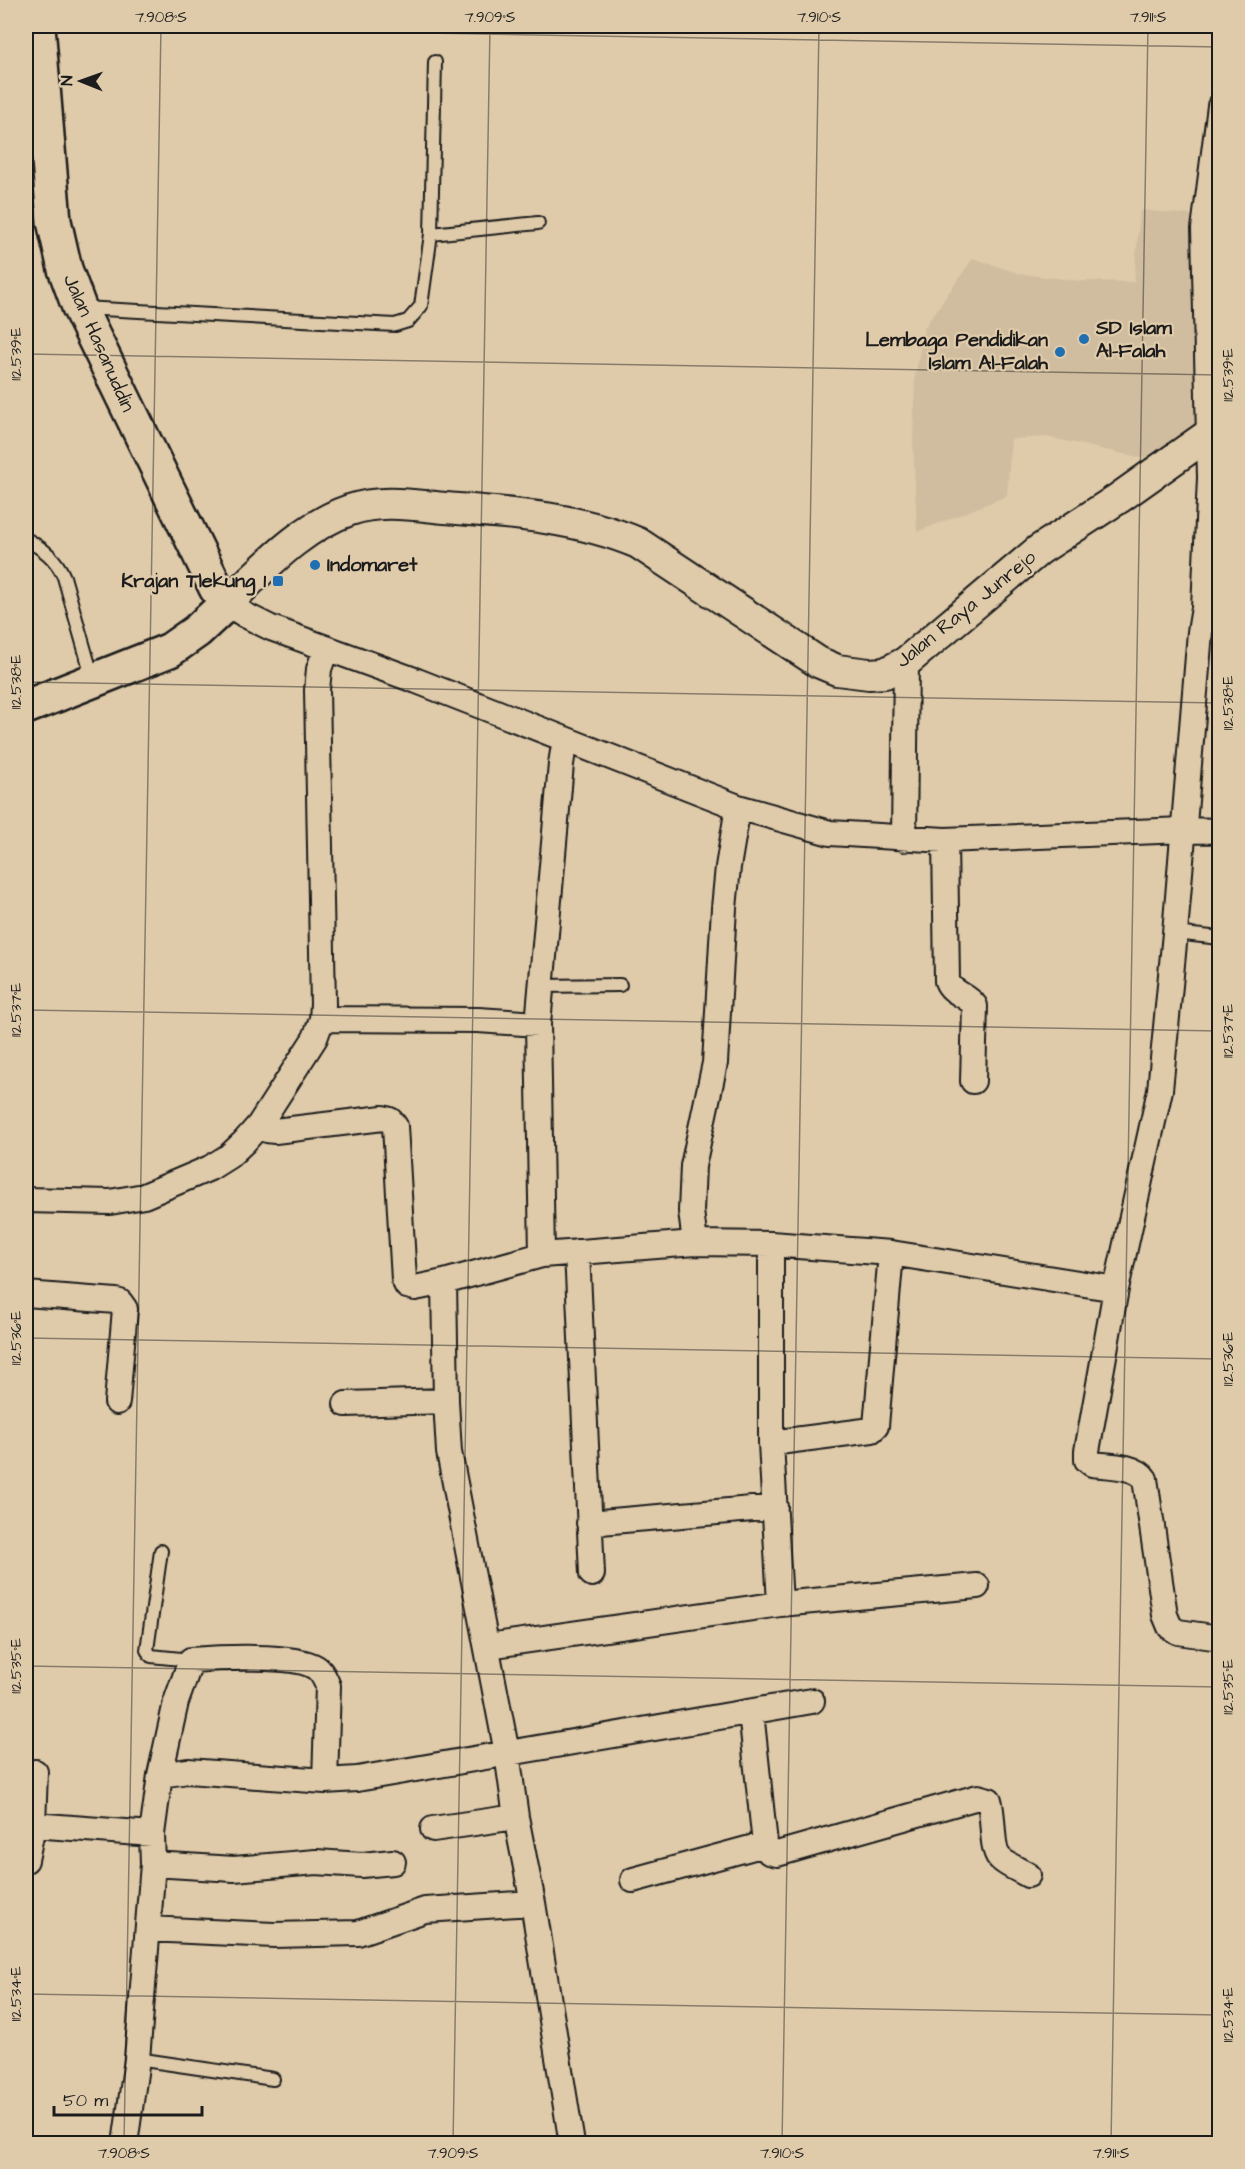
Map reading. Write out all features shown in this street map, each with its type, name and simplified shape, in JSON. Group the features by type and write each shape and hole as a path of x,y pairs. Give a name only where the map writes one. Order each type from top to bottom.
{"main road":[{"name":"Jalan Hasanuddin","path":"38,26 54,221 63,261 79,307 216,588 227,603"},
{"path":"26,707 170,650 197,632 227,603"}],"street":[{"path":"1220,106 1204,230 1214,427 1210,478 1212,609 1200,632 1160,1090 1116,1289 1087,1452 1087,1460 1092,1464 1135,1470 1145,1479 1165,1615 1170,1626 1178,1632 1220,1638"},
{"name":"Jalan Raya Junrejo","path":"227,603 284,551 316,527 348,510 380,503 502,512 594,527 638,543 818,662 837,670 869,674 885,673 906,662 1040,550 1119,498 1214,427"},
{"path":"227,603 271,628 417,681 738,807 830,832 904,839 945,840 1183,830 1220,831"},
{"path":"26,1200 110,1203 144,1196 210,1168 244,1143 259,1125 315,1038 322,1018 323,1004 317,690 319,669 326,648"},
{"path":"904,839 906,662"},
{"path":"542,1255 538,1024 565,739"},
{"path":"695,1243 691,1211 693,1166 715,1063 724,908 738,807"},
{"path":"945,840 947,981 951,989 973,1002 975,1006 973,1081"},
{"path":"322,1018 478,1020 538,1024"},
{"path":"259,1125 267,1130 275,1131 383,1118 390,1120 395,1126 404,1280 407,1286 414,1288 542,1255 695,1243 771,1244 891,1253 1116,1289"},
{"path":"771,1244 771,1443 780,1604"},
{"path":"577,1252 592,1574"},
{"path":"771,1443 872,1430 876,1426 891,1253"},
{"path":"444,1282 446,1401 450,1452 488,1646 573,2144"},
{"path":"26,1294 116,1301 123,1305 125,1309 117,1402"},
{"path":"346,1404 446,1401"},
{"path":"589,1523 775,1507"},
{"path":"488,1646 780,1604 977,1586"},
{"path":"125,2144 137,2059 153,1864 152,1834 160,1775 176,1702 191,1660 232,1657 273,1659 303,1662 316,1667 328,1686 325,1781"},
{"path":"160,1775 188,1772 325,1781 357,1779 812,1701"},
{"path":"751,1712 765,1844 769,1852 777,1854 978,1797 989,1800 993,1811 994,1846 999,1857 1028,1875"},
{"path":"26,1860 33,1826 35,1772"},
{"path":"433,1829 516,1817"},
{"path":"33,1826 152,1834"},
{"path":"633,1880 765,1844"},
{"path":"153,1864 234,1869 316,1862 362,1865 393,1862"},
{"path":"148,1929 274,1935 358,1933 425,1910 533,1903"}],"lane":[{"path":"79,307 395,325 408,321 422,306 431,234 435,63"},
{"path":"431,234 538,223"},
{"path":"26,539 52,556 59,566 93,680"},
{"path":"1175,933 1220,938"},
{"path":"541,986 620,985"},
{"path":"160,1551 147,1650 151,1656 191,1660"},
{"path":"137,2059 273,2079"}],"shaded area":[{"name":"Lembaga Pendidikan Islam Al-Falah","path":"1140,210 1201,216 1202,409 1191,435 1160,462 1047,437 1011,439 1007,496 917,532 913,441 915,377 924,328 973,258 1020,274 1082,281 1134,282"}],"place":[{"name":"SD Islam Al-Falah","path":"1084,339"},
{"name":"Lembaga Pendidikan Islam Al-Falah","path":"1060,352"},
{"name":"Indomaret","path":"315,565"},
{"name":"Krajan Tlekung 1","path":"278,581"}]}
